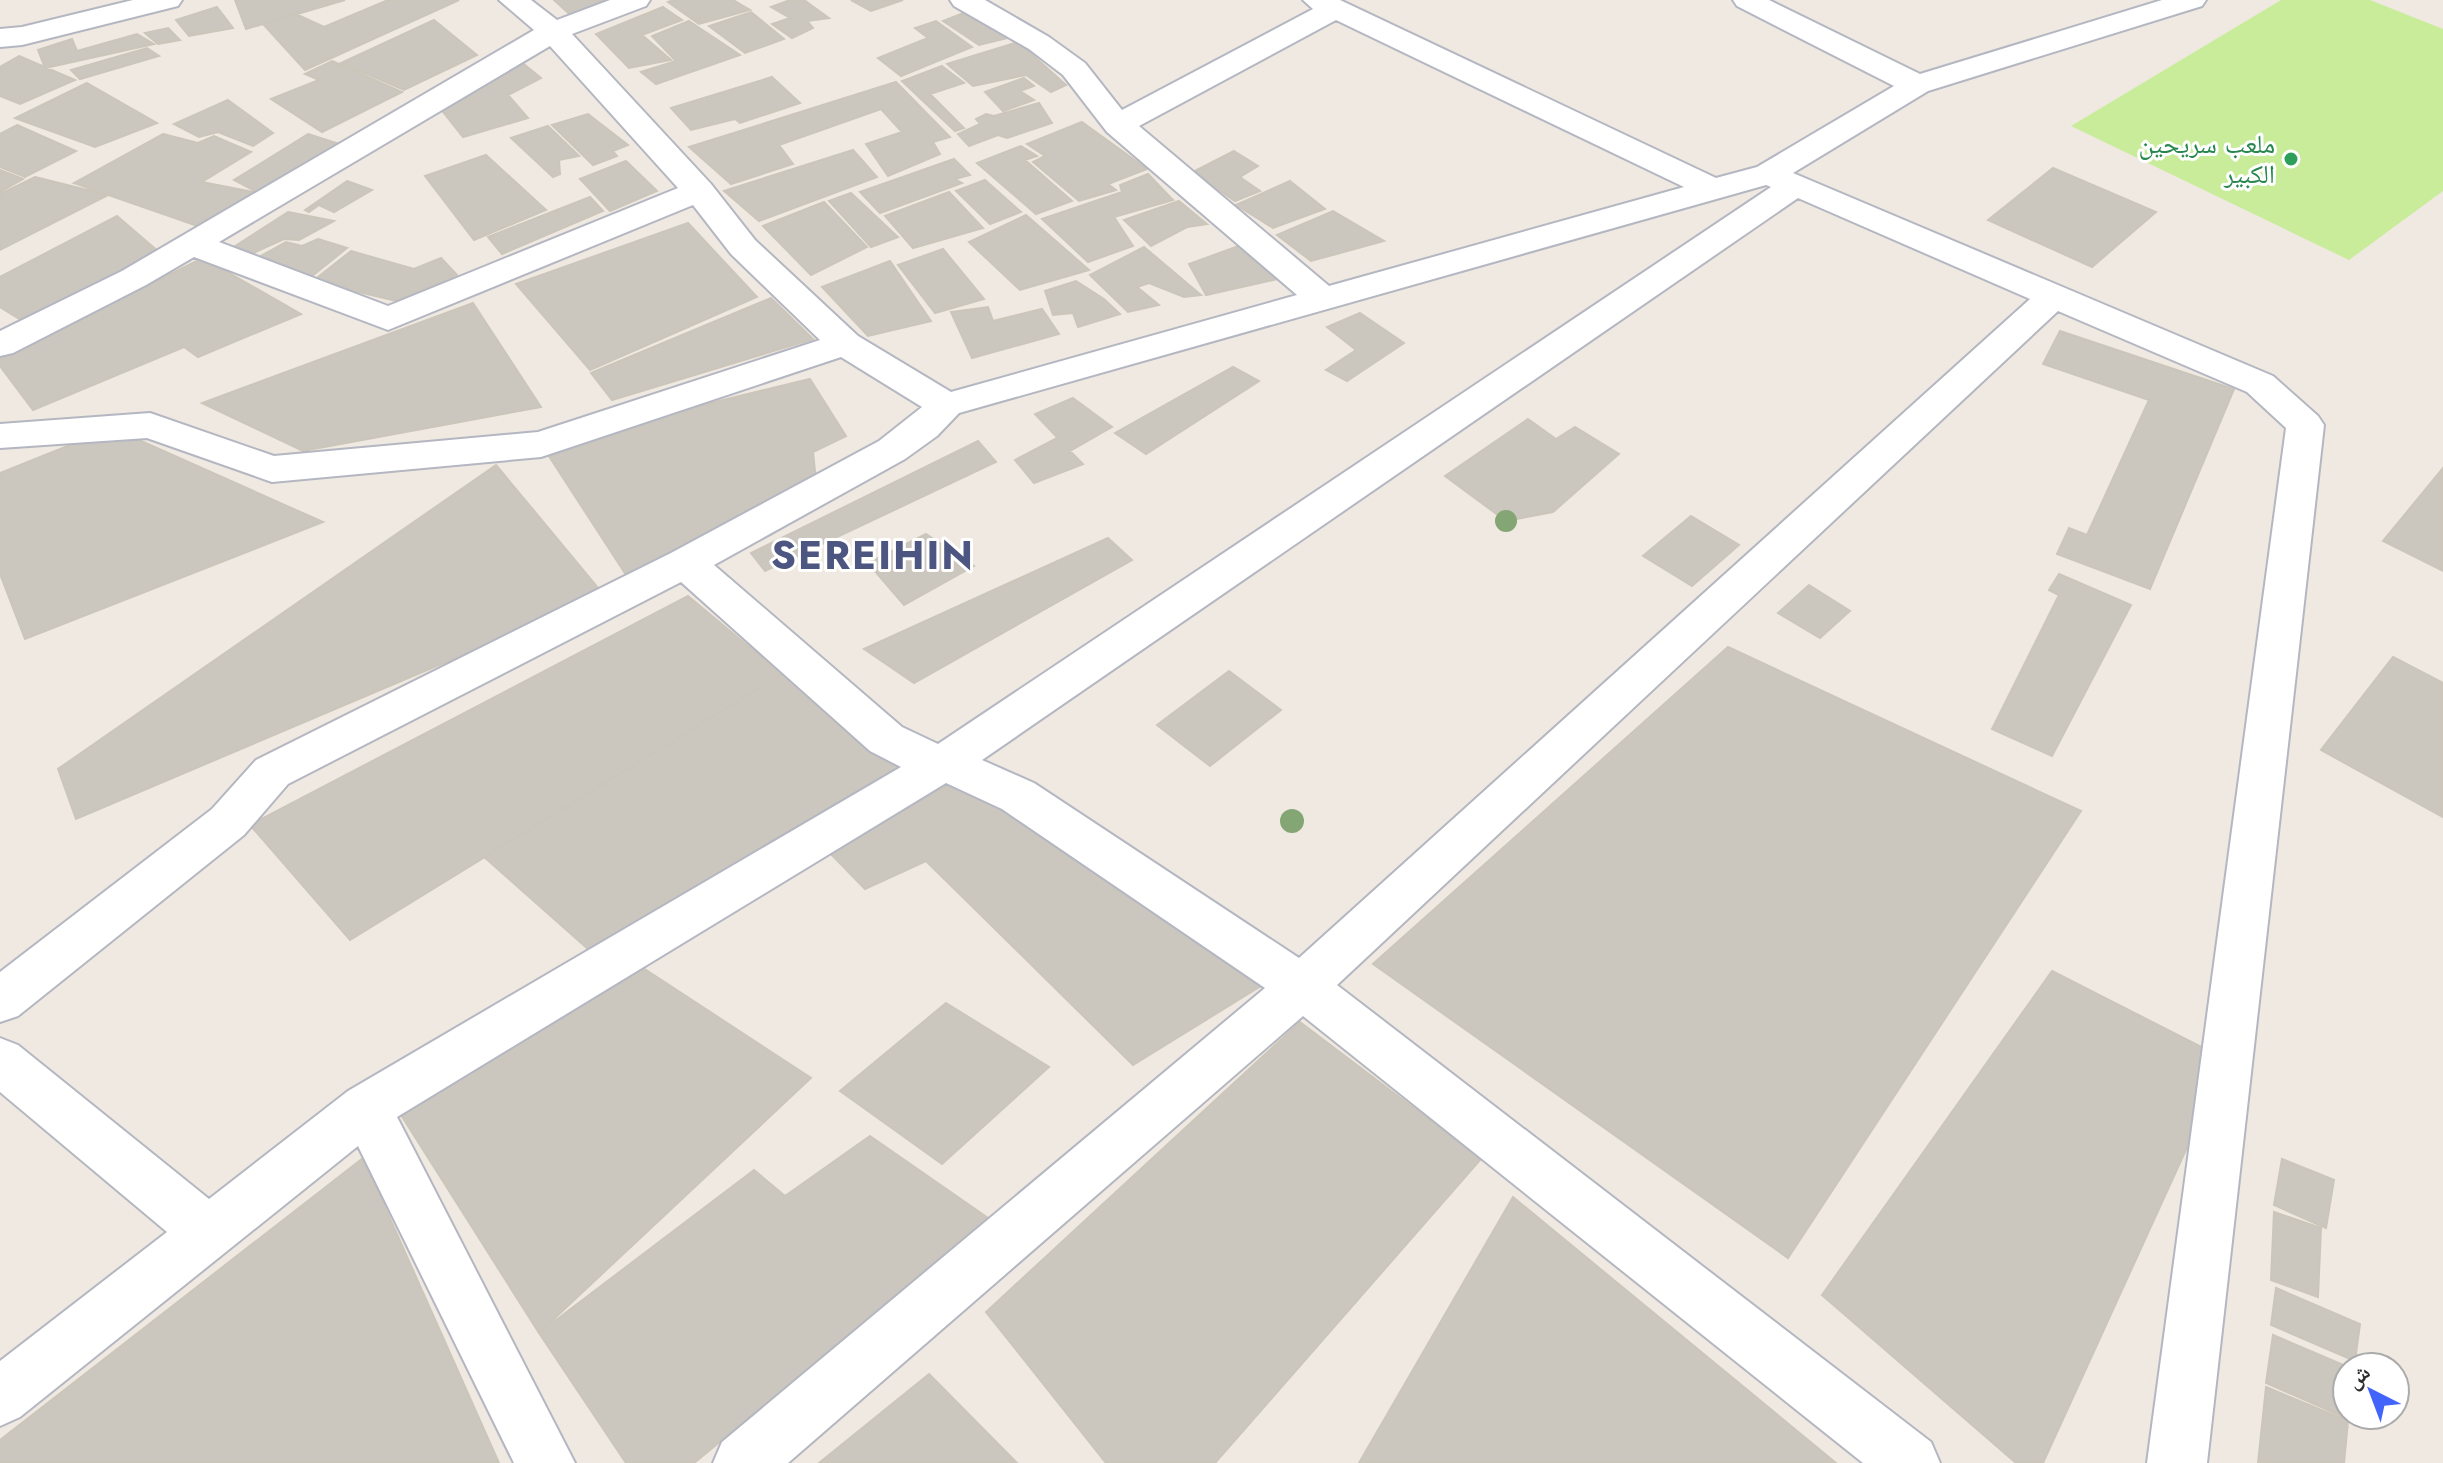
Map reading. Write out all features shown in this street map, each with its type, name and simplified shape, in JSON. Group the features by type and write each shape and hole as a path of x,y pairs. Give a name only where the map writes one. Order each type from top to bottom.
{"street":[{"path":"7,40 168,0"},
{"path":"513,0 554,31 699,191 743,247 845,344 946,405"},
{"path":"0,345 134,278 554,31 636,0"},
{"path":"964,0 1039,43 1074,69 1118,125 1323,299"},
{"path":"1747,0 1917,85"},
{"path":"0,1397 366,1108 944,763 1917,85 2192,0"},
{"path":"1118,125 1326,4 1715,190"},
{"path":"0,1001 228,822 272,772 685,563 892,450 924,427 946,405 1715,190 1782,180 2260,384 2305,425 2177,1463"},
{"path":"192,244 388,319 699,191"},
{"path":"743,1463 1302,986 2055,295"},
{"path":"0,436 150,425 272,469 541,444 845,344"},
{"path":"685,563 886,739 911,753 944,763 1018,796 1302,986 1910,1463"},
{"path":"0,1061 208,1232"},
{"path":"366,1108 545,1463"}],"green space":[{"name":"ملعب سريحين الكبير","path":"2281,0 2370,0 2443,29 2443,191 2349,260 2071,126"}],"building":[{"path":"235,0 345,0 246,29"},
{"path":"388,0 459,0 305,70 263,24 296,14 324,27"},
{"path":"554,0 623,0 575,19"},
{"path":"733,0 750,10 699,24 668,2"},
{"path":"790,0 804,0 829,18 807,21 813,28 792,38 772,24 790,18 771,7"},
{"path":"851,0 903,0 871,11"},
{"path":"217,7 233,28 189,36 176,20"},
{"path":"663,7 682,20 642,35 671,60 629,68 596,34"},
{"path":"971,10 1016,36 979,45 943,21"},
{"path":"751,12 784,39 745,53 709,26"},
{"path":"434,20 477,55 404,90 341,63"},
{"path":"689,21 740,55 656,84 641,72 676,61 652,36"},
{"path":"936,21 972,47 901,76 878,58 928,38 915,28"},
{"path":"168,28 180,40 158,44 145,33"},
{"path":"137,34 154,44 45,68 38,50 72,39 77,51"},
{"path":"1018,42 1066,85 1051,92 1026,75 973,86 947,64"},
{"path":"147,48 159,56 80,79 71,70"},
{"path":"19,56 75,80 20,104 0,96 0,67"},
{"path":"332,61 402,92 322,132 271,99 319,80 305,74"},
{"path":"520,61 541,78 508,95 528,118 463,137 440,108"},
{"path":"942,66 964,83 930,94 964,128 955,131 902,81"},
{"path":"772,77 800,103 740,123 735,119 691,130 671,108"},
{"path":"1024,78 1034,86 1020,91 1034,100 1003,111 985,92"},
{"path":"896,82 950,137 933,142 940,154 888,176 866,144 902,132 881,109 779,145 793,164 731,184 689,147"},
{"path":"87,83 157,123 95,147 15,118"},
{"path":"228,100 273,133 253,146 218,132 199,137 174,124"},
{"path":"1039,103 1052,123 1007,138 998,135 969,146 958,134 980,124 976,119 986,114 994,116"},
{"path":"588,114 628,145 613,151 617,156 593,165 552,125"},
{"path":"1082,122 1147,169 1108,184 1116,190 1079,201 1033,162 1045,156 1027,144"},
{"path":"17,125 76,151 25,177 0,167 0,134"},
{"path":"548,126 579,156 559,160 560,174 553,177 511,138"},
{"path":"163,134 198,143 214,136 251,152 202,182 259,193 203,228 74,183"},
{"path":"308,134 355,149 270,199 234,180"},
{"path":"1021,146 1037,156 1025,160 1072,201 1036,214 977,163"},
{"path":"853,150 877,177 759,221 724,191"},
{"path":"1234,151 1258,166 1240,177 1260,191 1235,201 1193,172"},
{"path":"486,155 546,210 474,240 425,176"},
{"path":"954,159 970,175 955,179 962,183 880,213 860,192"},
{"path":"626,161 657,191 610,211 580,179"},
{"path":"2053,168 2156,212 2092,267 1988,220"},
{"path":"0,170 23,179 0,192"},
{"path":"1148,174 1173,200 1114,217 1133,246 1088,262 1042,219 1122,192 1120,185"},
{"path":"35,177 108,195 0,250 0,194"},
{"path":"985,180 1021,212 990,224 956,191"},
{"path":"347,181 372,190 334,212 319,205 309,212 305,210"},
{"path":"1290,181 1325,209 1273,228 1236,205"},
{"path":"949,192 983,228 913,248 885,216"},
{"path":"851,193 898,237 871,247 829,201"},
{"path":"590,197 603,211 502,254 488,237"},
{"path":"1179,201 1207,224 1187,227 1151,246 1124,220"},
{"path":"824,202 867,247 811,275 763,226"},
{"path":"1333,211 1384,241 1311,261 1277,235"},
{"path":"288,212 334,221 299,240 284,239 249,255 232,248"},
{"path":"1026,215 1089,270 1020,290 969,242"},
{"path":"117,216 159,252 26,323 0,307 0,277"},
{"path":"688,223 757,297 590,370 516,284"},
{"path":"318,239 347,248 306,281 250,262 286,242 302,246"},
{"path":"1247,243 1282,278 1206,295 1189,264"},
{"path":"1144,247 1201,295 1184,297 1149,283 1137,287 1159,305 1128,312 1090,275"},
{"path":"943,249 984,299 935,313 898,265"},
{"path":"351,251 414,269 441,258 457,275 396,301 313,281"},
{"path":"203,258 301,314 198,357 184,347 33,410 0,366 0,358"},
{"path":"890,261 931,321 868,336 822,287"},
{"path":"1076,281 1104,299 1120,314 1078,327 1073,313 1053,315 1045,291"},
{"path":"771,298 813,339 612,400 591,373"},
{"path":"473,303 541,407 303,451 202,403"},
{"path":"988,307 993,321 1042,309 1059,334 972,358 951,312"},
{"path":"1360,313 1404,343 1347,381 1326,370 1356,350 1327,327"},
{"path":"2060,331 2234,389 2150,589 2057,554 2069,528 2087,535 2149,400 2043,364"},
{"path":"1233,367 1259,381 1146,454 1115,433"},
{"path":"810,379 846,436 813,452 817,490 630,581 541,444"},
{"path":"1073,398 1112,427 1070,451 1035,414"},
{"path":"1528,419 1556,439 1575,427 1619,454 1553,512 1506,521 1445,476"},
{"path":"112,428 323,522 25,639 0,574 0,473"},
{"path":"1057,438 1083,464 1034,483 1015,460"},
{"path":"978,441 996,462 765,571 751,553"},
{"path":"496,465 604,595 76,819 58,769"},
{"path":"2443,468 2443,571 2383,541"},
{"path":"1691,516 1739,545 1692,586 1643,556"},
{"path":"926,534 974,566 904,605 868,563"},
{"path":"1108,538 1132,560 914,683 864,649"},
{"path":"2059,574 2131,605 2052,756 1992,729 2059,595 2049,590"},
{"path":"1809,585 1850,611 1820,638 1778,613"},
{"path":"688,596 772,666 795,666 350,940 250,825"},
{"path":"1728,647 2081,811 1788,1258 1373,964"},
{"path":"2393,657 2443,683 2443,817 2321,750"},
{"path":"795,666 903,767 597,957 484,857"},
{"path":"1229,671 1281,710 1210,766 1157,725"},
{"path":"969,774 1282,973 1133,1065 926,861 865,889 827,850"},
{"path":"634,962 811,1078 539,1333 396,1107"},
{"path":"2052,971 2227,1060 2043,1463 2016,1463 1822,1295"},
{"path":"946,1003 1049,1067 942,1164 840,1091"},
{"path":"1300,1022 1481,1159 1215,1463 1106,1463 986,1312"},
{"path":"870,1136 991,1220 694,1463 626,1463 539,1333 754,1170 785,1196"},
{"path":"363,1158 499,1463 0,1463 0,1440"},
{"path":"2282,1159 2334,1180 2326,1228 2274,1205"},
{"path":"1513,1197 1836,1463 1359,1463"},
{"path":"2274,1212 2321,1228 2318,1297 2271,1280"},
{"path":"2276,1288 2360,1324 2356,1351 2332,1351 2271,1325"},
{"path":"2273,1335 2331,1360 2331,1411 2266,1383"},
{"path":"929,1374 1017,1463 819,1463"},
{"path":"2266,1387 2331,1414 2331,1431 2347,1431 2344,1463 2258,1463"}],"place":[{"name":"ملعب سريحين الكبير","path":"2291,159"}],"district":[{"name":"SEREIHIN","path":"873,555"}]}
